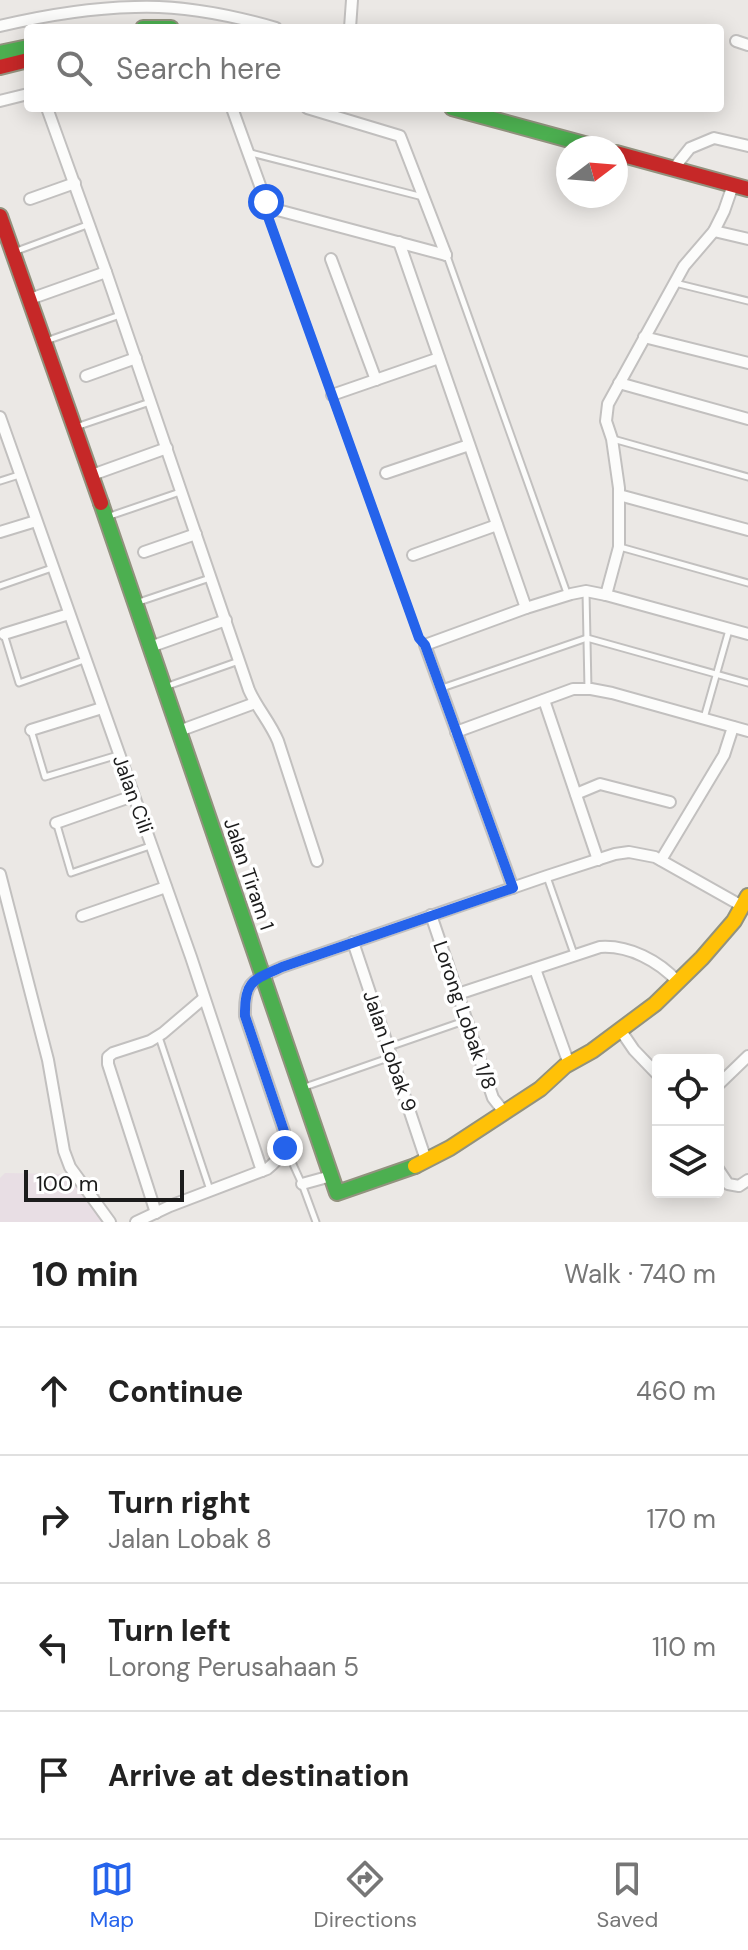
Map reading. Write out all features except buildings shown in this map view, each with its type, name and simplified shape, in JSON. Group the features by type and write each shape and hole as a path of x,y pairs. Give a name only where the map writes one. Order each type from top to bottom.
{"street":[{"path":"350,24 352,0"},
{"path":"135,3 141,24"},
{"path":"0,26 112,4 135,3 221,14 260,24"},
{"path":"736,41 748,45"},
{"path":"0,53 24,48"},
{"path":"0,67 24,61"},
{"path":"0,101 24,95"},
{"path":"48,112 255,703 273,728 317,861"},
{"path":"233,112 270,208 446,255"},
{"path":"320,112 400,136 446,255"},
{"path":"467,112 556,136"},
{"path":"674,168 690,148 714,138 748,146"},
{"path":"606,595 619,547 619,495 612,439 606,421 608,404 684,266 714,231 741,187 628,156"},
{"path":"30,199 75,183"},
{"name":"Jalan Tiram 1","path":"0,216 92,475 331,1176"},
{"path":"714,231 748,239"},
{"path":"399,242 526,608"},
{"path":"331,259 376,380"},
{"path":"30,299 106,272"},
{"path":"644,337 748,363"},
{"path":"86,376 136,358"},
{"path":"332,395 439,358"},
{"path":"619,383 748,419"},
{"name":"Jalan Cili","path":"1,425 166,887 262,1171"},
{"path":"386,473 469,445"},
{"path":"92,475 167,448"},
{"path":"619,495 748,530"},
{"path":"0,532 36,521"},
{"path":"413,555 497,525"},
{"path":"144,552 196,534"},
{"path":"513,888 425,645 526,608 586,591 730,629 747,630"},
{"path":"4,634 69,614"},
{"path":"150,647 226,620"},
{"path":"456,732 573,689 612,693 748,731"},
{"path":"544,700 598,860"},
{"path":"179,731 255,703"},
{"path":"31,730 102,708"},
{"path":"661,860 724,755 733,727"},
{"path":"576,794 600,784 670,802"},
{"path":"56,823 133,796"},
{"path":"136,1222 262,1171 274,1163 285,1148 284,1131 245,1016 248,988 263,976 431,915 629,852 661,860 745,901 734,921 702,958 655,1004 621,1031 569,1064 540,1089 450,1148 406,1170 337,1193 331,1176 302,1184"},
{"path":"0,874 48,1060 64,1151 70,1167 110,1222"},
{"path":"82,916 166,887"},
{"name":"Lorong Lobak 1/8","path":"431,915 493,1098 504,1112"},
{"name":"Jalan Lobak 9","path":"353,942 426,1160"},
{"path":"458,994 600,947 616,946 665,968 678,982"},
{"path":"535,969 569,1064"},
{"path":"156,1213 108,1057 159,1036 204,998"},
{"path":"621,1031 652,1069"},
{"path":"724,1079 748,1056"},
{"path":"724,1178 728,1184 739,1186 748,1180"}],"lane":[{"path":"246,151 424,198"},
{"path":"270,208 267,214 419,638 425,645"},
{"path":"13,252 89,225"},
{"path":"446,255 568,595"},
{"path":"674,283 748,301"},
{"path":"45,342 121,314"},
{"path":"75,427 151,401"},
{"path":"612,439 748,477"},
{"path":"0,481 20,475"},
{"path":"106,517 181,491"},
{"path":"619,547 748,583"},
{"path":"0,586 53,568"},
{"path":"135,603 211,577"},
{"path":"586,591 588,689"},
{"path":"704,718 730,629"},
{"path":"4,634 19,683 85,660"},
{"path":"441,688 587,638 748,683"},
{"path":"164,687 240,661"},
{"path":"31,730 45,777 119,754"},
{"path":"56,823 71,873 151,846"},
{"path":"547,876 574,955"},
{"path":"301,1088 467,1020"},
{"path":"159,1036 210,1191"},
{"path":"285,1148 316,1222"}],"shaded area":[{"path":"5,1173 63,1174 118,1222 0,1222 0,1178"}],"traffic: fast":[{"path":"0,53 24,48"},
{"path":"467,112 556,136"},
{"path":"101,503 337,1193 415,1166"}],"traffic: slow":[{"path":"415,1166 450,1148 540,1089 565,1066 592,1051 655,1004 734,921 748,896"}],"traffic: jam":[{"path":"0,67 24,61"},
{"path":"628,156 748,189"},
{"path":"0,216 101,503"}],"route":[{"path":"266,202 270,208 267,214 419,638 425,645 513,888 282,967 252,982 245,999 245,1016 284,1131 285,1148"}]}
